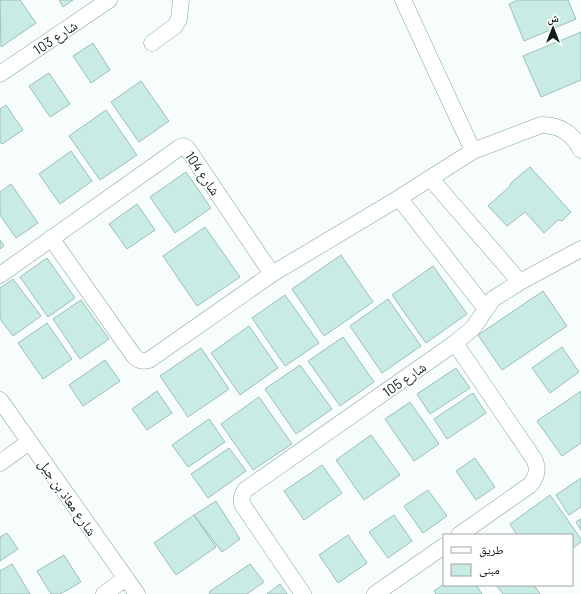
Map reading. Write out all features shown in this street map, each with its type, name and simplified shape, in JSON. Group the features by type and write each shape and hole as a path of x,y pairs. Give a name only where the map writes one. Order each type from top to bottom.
{"street":[{"name":"شارع 103","path":"0,74 110,0"},
{"path":"152,43 175,26 179,19 181,0"},
{"path":"403,0 473,151"},
{"path":"51,238 134,356 139,360 144,361 149,360 272,274 399,198 473,151 541,125 553,125 562,129 572,136 580,146"},
{"name":"شارع 104","path":"0,275 183,146 187,148 272,274"},
{"path":"430,178 520,282"},
{"path":"399,198 486,309"},
{"name":"شارع 105","path":"303,594 242,504 241,501 243,494 252,486 455,343 473,328 493,299 520,282 580,253"},
{"path":"455,343 534,459 537,468 537,474 530,486 460,534"},
{"name":"شارع معاذ بن جبل","path":"0,400 137,594"},
{"path":"0,463 29,442"},
{"path":"375,594 443,547"},
{"path":"104,594 126,578"}],"building":[{"path":"0,0 20,0 36,23 1,47"},
{"path":"59,0 73,0 63,7"},
{"path":"518,0 568,0 576,19 524,41 509,4"},
{"path":"581,32 581,80 541,97 523,56"},
{"path":"93,43 110,70 91,83 73,56"},
{"path":"49,73 70,104 50,117 29,86"},
{"path":"141,81 169,121 139,142 111,102"},
{"path":"6,105 23,130 2,144 0,142 0,109"},
{"path":"106,110 137,155 100,180 69,136"},
{"path":"71,151 92,181 60,204 39,174"},
{"path":"530,167 571,212 562,221 558,220 544,233 525,212 507,226 488,206 510,186 511,183"},
{"path":"186,172 211,208 175,233 150,197"},
{"path":"11,184 38,223 16,238 0,215 0,192"},
{"path":"137,204 155,230 127,249 109,224"},
{"path":"205,227 240,277 197,306 163,256"},
{"path":"0,240 4,246 0,249"},
{"path":"341,255 373,302 324,336 292,289"},
{"path":"47,258 75,298 48,317 20,277"},
{"path":"433,266 467,314 426,343 392,295"},
{"path":"13,279 41,316 13,336 0,319 0,288"},
{"path":"543,291 567,326 502,370 478,335"},
{"path":"285,295 319,343 285,366 252,318"},
{"path":"388,299 421,346 382,373 350,326"},
{"path":"81,300 109,339 80,359 53,319"},
{"path":"47,323 72,359 43,379 18,343"},
{"path":"249,326 278,368 240,395 211,353"},
{"path":"343,337 374,382 340,406 308,361"},
{"path":"562,347 579,372 550,393 532,368"},
{"path":"201,348 229,389 188,417 160,376"},
{"path":"105,360 120,381 83,406 69,385"},
{"path":"300,365 332,409 296,434 265,389"},
{"path":"456,368 470,388 430,414 417,394"},
{"path":"157,391 172,413 147,430 132,409"},
{"path":"581,391 581,443 562,456 537,421"},
{"path":"473,393 486,413 447,439 434,419"},
{"path":"259,397 292,444 253,470 221,424"},
{"path":"410,402 439,444 414,461 385,419"},
{"path":"209,419 225,442 188,467 172,445"},
{"path":"371,435 400,475 364,500 336,460"},
{"path":"229,448 246,471 208,498 191,474"},
{"path":"475,458 495,487 476,500 456,471"},
{"path":"322,465 342,493 304,520 284,491"},
{"path":"581,478 581,507 569,515 556,495"},
{"path":"428,490 447,516 423,533 404,506"},
{"path":"550,495 581,539 581,542 573,548 573,534 516,534 510,524"},
{"path":"216,501 240,539 222,552 194,515"},
{"path":"194,515 216,547 176,575 154,543"},
{"path":"394,515 412,541 388,558 369,532"},
{"path":"581,519 581,530 576,522"},
{"path":"7,533 18,549 0,561 0,537"},
{"path":"348,535 367,563 338,583 319,555"},
{"path":"64,555 81,582 60,594 51,594 37,571"},
{"path":"12,564 30,594 0,594 0,571"},
{"path":"250,564 264,582 247,594 210,594 209,592"},
{"path":"280,584 287,594 267,594"},
{"path":"443,585 443,586 477,586 482,594 436,594 434,591"},
{"path":"497,586 535,586 540,594 503,594"}]}
